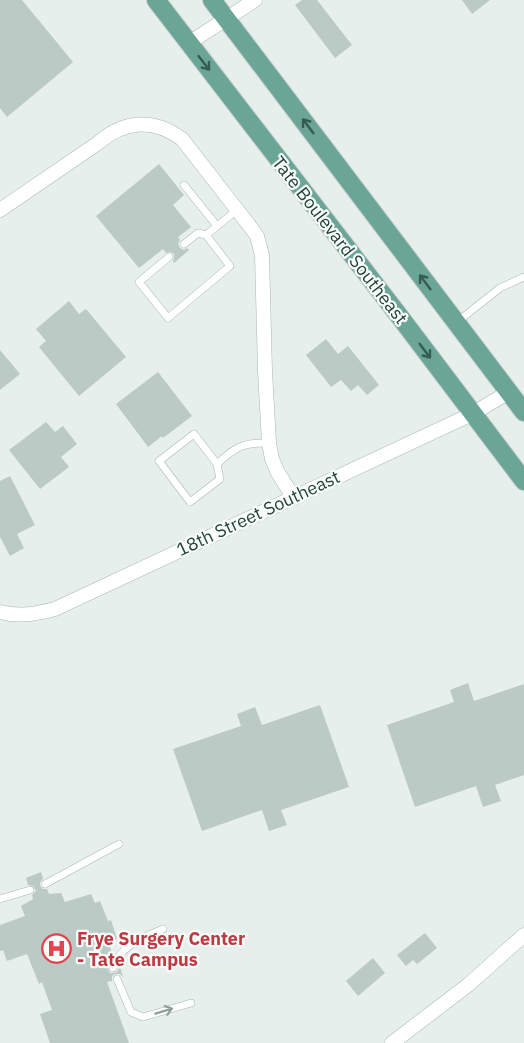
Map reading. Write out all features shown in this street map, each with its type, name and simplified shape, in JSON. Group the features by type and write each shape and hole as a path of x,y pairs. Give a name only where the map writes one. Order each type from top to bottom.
{"main road":[{"name":"Tate Boulevard Southeast","path":"156,0 524,481"},
{"path":"212,0 524,412"}],"street":[{"path":"189,43 255,0"},
{"path":"0,210 121,128 139,124 157,126 182,139 256,236 262,255 269,443 277,471 293,497"},
{"name":"18th Street Southeast","path":"1,613 28,615 55,609 472,414 509,392"},
{"path":"392,1043 468,985 524,935"}],"lane":[{"path":"184,184 217,226"},
{"path":"206,235 237,210"},
{"path":"169,257 139,282 168,318 230,266 206,235 198,233 184,244"},
{"path":"456,322 500,288 524,277"},
{"path":"194,434 217,464 220,479 190,502 159,461 194,434"},
{"path":"217,464 247,443 269,443"},
{"path":"45,884 119,844"},
{"path":"0,900 30,890"},
{"path":"113,968 117,957 130,944 163,929"},
{"path":"117,979 131,1012 143,1017 191,1003"}],"building":[{"path":"0,0 22,0 73,62 7,117 0,108"},
{"path":"302,0 317,0 352,45 335,58 295,5"},
{"path":"462,0 490,0 472,14"},
{"path":"159,164 184,195 173,205 191,227 178,237 180,248 189,250 174,263 174,254 166,253 163,249 139,268 96,216"},
{"path":"69,301 79,314 86,309 126,357 79,396 39,347 46,341 36,329"},
{"path":"326,339 338,354 348,346 379,385 367,395 358,385 351,391 341,380 331,387 306,355"},
{"path":"0,350 20,374 0,390"},
{"path":"158,372 192,416 148,447 116,404"},
{"path":"46,422 55,432 63,426 77,444 61,457 69,467 40,489 9,450"},
{"path":"10,476 35,525 17,534 24,548 10,556 0,537 0,481"},
{"path":"468,683 474,701 524,684 524,775 495,785 501,801 483,807 476,786 415,807 387,725 454,702 450,690"},
{"path":"320,705 349,787 281,810 287,825 269,831 262,810 202,831 173,749 241,726 237,714 255,707 262,725"},
{"path":"41,872 43,879 40,886 47,889 49,894 61,893 65,902 91,894 95,903 100,901 108,921 111,920 117,939 109,944 113,956 108,969 110,973 114,973 120,967 123,977 115,974 112,976 112,981 107,982 129,1043 50,1043 40,1014 52,1010 42,982 39,984 27,954 7,961 3,950 0,951 0,925 25,916 21,906 33,899 32,895 36,891 33,886 28,885 26,878"},
{"path":"425,933 437,948 417,964 413,960 406,966 397,955"},
{"path":"373,958 385,973 358,996 346,981"}],"place":[{"name":"Frye Surgery Center - Tate Campus","path":"56,948"}]}
